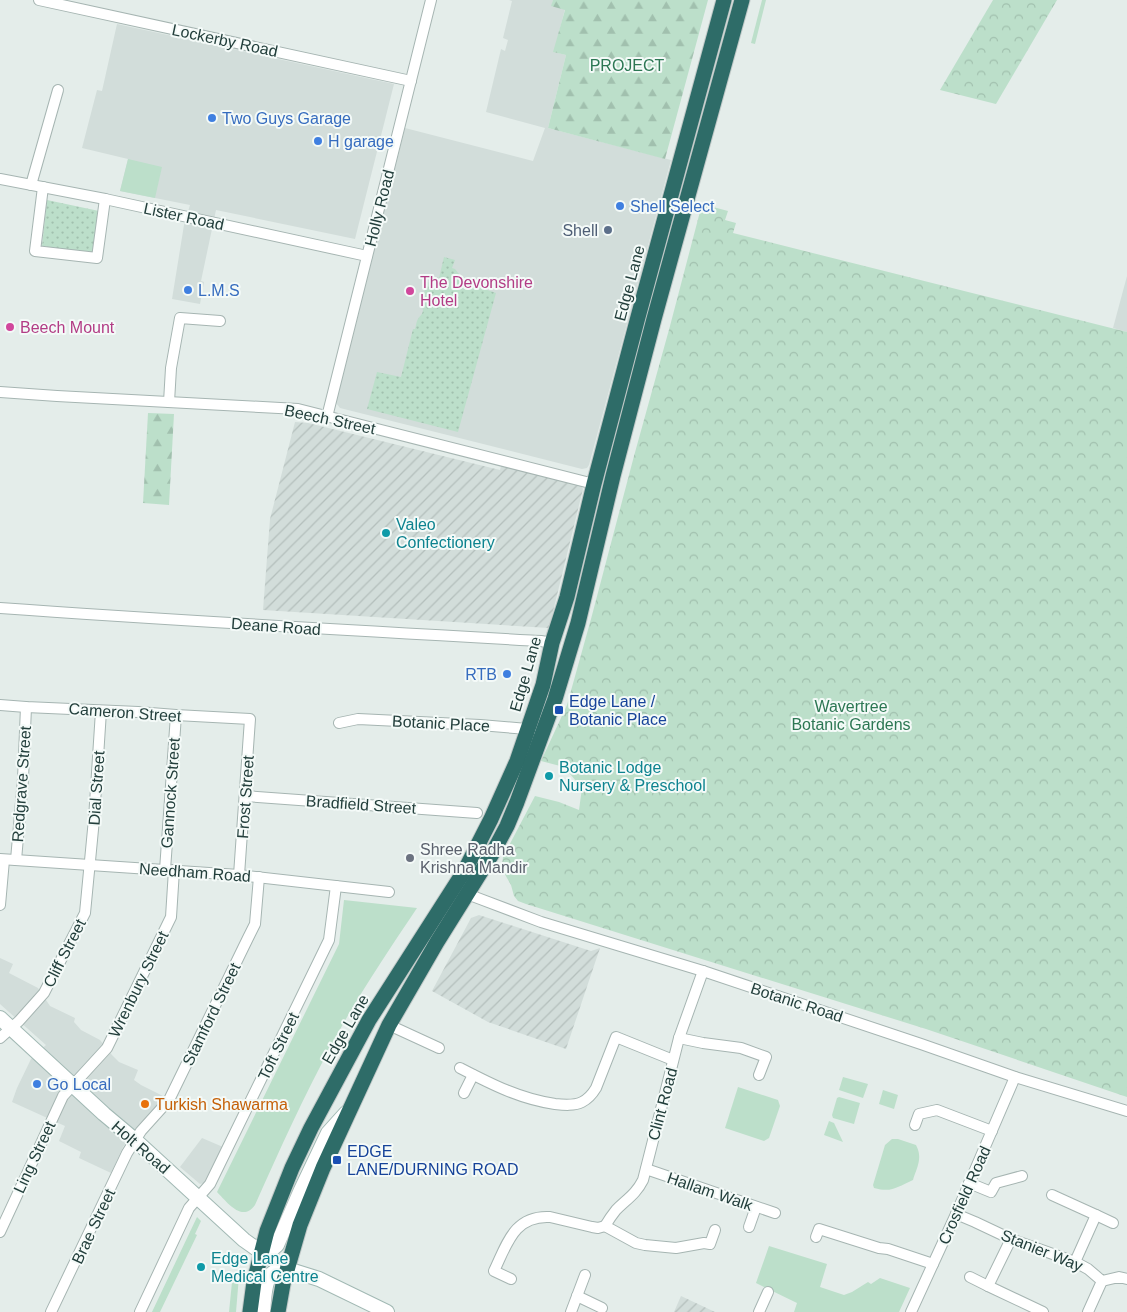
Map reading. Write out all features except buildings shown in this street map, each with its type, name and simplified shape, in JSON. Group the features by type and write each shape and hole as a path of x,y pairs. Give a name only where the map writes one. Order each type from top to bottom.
{"highway":[{"name":"Edge Lane","path":"250,1312 261,1252 277,1203 292,1168 369,1020 465,870 511,775 543,685 552,643 567,596 594,484 724,0"},
{"name":"Edge Lane","path":"278,1312 287,1268 307,1205 350,1109 389,1025 437,942 492,854 506,826 517,802 555,699 578,623 613,476 686,200 742,0"}],"main road":[{"name":"Holt Road","path":"0,1018 244,1240 287,1268 319,1280 387,1312"},
{"path":"261,1252 269,1252 277,1245 328,1132 350,1109"},
{"path":"263,1312 268,1277 277,1270 287,1268"}],"street":[{"name":"Lockerby Road","path":"38,0 411,81"},
{"name":"Holly Road","path":"328,417 431,0"},
{"path":"31,185 58,90"},
{"name":"Lister Road","path":"0,179 105,199 367,256"},
{"path":"43,187 35,251 97,258 105,199"},
{"path":"169,402 171,368 180,318 220,321"},
{"name":"Beech Street","path":"0,392 298,409 594,484"},
{"name":"Deane Road","path":"0,608 552,643"},
{"name":"Cameron Street","path":"0,704 26,707 250,718"},
{"name":"Redgrave Street","path":"16,860 23,779 26,707"},
{"name":"Dial Street","path":"89,866 101,711"},
{"name":"Gannock Street","path":"169,870 176,715"},
{"name":"Frost Street","path":"239,875 250,718"},
{"name":"Botanic Place","path":"339,723 358,719 480,725 527,728 542,734"},
{"name":"Bradfield Street","path":"245,796 477,813"},
{"path":"0,905 2,860"},
{"name":"Needham Road","path":"2,860 239,875 389,892"},
{"name":"Cliff Street","path":"0,1038 19,1021 44,993 85,913 89,866"},
{"name":"Wrenbury Street","path":"73,1085 106,1048 171,917 169,870"},
{"name":"Stamford Street","path":"135,1140 169,1099 253,929 259,877"},
{"name":"Toft Street","path":"140,1312 189,1208 210,1184 330,940 336,886"},
{"name":"Botanic Road","path":"467,894 541,922 703,971 1015,1077 1127,1111"},
{"name":"Clint Road","path":"605,1226 616,1211 633,1196 643,1180 679,1038 703,971"},
{"path":"389,1025 439,1048"},
{"path":"460,1068 530,1100 554,1104 570,1104 583,1101 593,1094 600,1082 616,1037 673,1060"},
{"path":"679,1038 741,1048 766,1057 759,1075"},
{"path":"464,1094 473,1075"},
{"name":"Crosfield Road","path":"911,1312 1015,1077"},
{"name":"Ling Street","path":"0,1232 63,1096 73,1085"},
{"path":"915,1125 918,1114 937,1110 992,1131"},
{"name":"Brae Street","path":"51,1312 135,1140"},
{"name":"Hallam Walk","path":"646,1169 775,1213"},
{"path":"969,1183 992,1192 996,1182 1022,1176"},
{"path":"1052,1195 1112,1223"},
{"path":"749,1227 756,1206"},
{"name":"Stanier Way","path":"956,1214 1010,1239 1075,1262 1088,1268 1102,1280 1119,1277 1127,1279"},
{"path":"1075,1262 1096,1215"},
{"path":"512,1279 494,1271 511,1236 522,1223 543,1217 598,1228 605,1226 636,1243 676,1248 710,1244 715,1230"},
{"path":"816,1237 819,1229 933,1264"},
{"path":"988,1286 1010,1239"},
{"path":"571,1312 585,1275"},
{"path":"970,1277 1044,1312"},
{"path":"1088,1312 1102,1280"},
{"path":"759,1312 768,1292"},
{"path":"577,1296 602,1308"}],"shaded area":[{"path":"509,0 553,0 552,6 565,9 554,52 566,55 548,128 671,160 589,465 587,468 582,469 340,408 336,403 405,128 533,161 545,128 486,112 501,49 505,51 508,40 503,38 512,1"},
{"path":"117,24 394,84 355,239 216,210 201,281 204,282 200,304 172,299 184,225 190,205 120,191 128,159 82,148 97,90 102,91"},
{"path":"1127,276 1127,332 1113,328"},
{"name":"Valeo Confectionery","path":"295,422 308,423 500,470 501,466 578,484 582,487 549,628 263,610 270,519"},
{"path":"479,915 591,951 600,948 566,1049 488,1022 432,991 471,918"},
{"path":"0,958 13,964 9,973 38,988 50,1006 75,1018 74,1022 81,1030 100,1040 119,1062 138,1070 134,1080 165,1097 138,1126 123,1147 111,1173 79,1158 81,1152 59,1141 65,1126 12,1102 31,1059 46,1045 0,1004"},
{"path":"202,1138 223,1147 206,1181 200,1184 180,1167"},
{"path":"681,1296 715,1312 674,1312"}],"green space":[{"name":"PROJECT","path":"553,0 708,0 665,159 548,128 566,55 553,52 565,10 551,6"},
{"path":"762,0 766,0 755,44 751,43"},
{"path":"993,0 1057,0 996,104 940,90"},
{"path":"128,159 162,167 155,198 120,191"},
{"path":"47,200 99,211 93,253 42,246"},
{"name":"Wavertree Botanic Gardens","path":"702,204 728,211 725,220 736,223 733,233 1127,332 1127,1097 926,1029 526,904 518,901 514,896 511,885 503,871 503,857 535,796 559,802 579,810 582,788 564,767 541,761 567,705"},
{"path":"444,257 455,260 452,268 459,274 459,280 496,293 458,432 367,409 377,372 401,377 413,329 415,329 417,321 423,312 421,304 427,282 434,284 436,277 439,278"},
{"path":"148,413 174,414 169,505 143,503"},
{"path":"344,900 417,908 362,992 332,1044 292,1124 255,1205 245,1212 240,1211 230,1205 217,1192 339,944"},
{"path":"843,1077 868,1084 863,1098 839,1090"},
{"path":"738,1087 778,1100 780,1106 769,1138 764,1141 725,1128"},
{"path":"883,1090 898,1095 894,1109 879,1104"},
{"path":"837,1098 860,1103 854,1124 833,1118 832,1115"},
{"path":"829,1121 834,1123 843,1142 824,1135"},
{"path":"892,1139 916,1145 919,1154 918,1167 913,1180 890,1190 874,1188 873,1185 885,1145"},
{"path":"197,1217 201,1221 195,1234 197,1235 160,1312 152,1312"},
{"path":"769,1246 827,1264 820,1287 844,1295 868,1282 871,1284 880,1278 910,1288 899,1312 794,1312 797,1303 756,1283"},
{"path":"236,1275 239,1276 236,1312 229,1312 232,1282"}],"place":[{"name":"Two Guys Garage","path":"212,118"},
{"name":"H garage","path":"318,141"},
{"name":"Shell Select","path":"620,206"},
{"name":"Shell","path":"608,230"},
{"name":"L.M.S","path":"188,290"},
{"name":"The Devonshire Hotel","path":"410,291"},
{"name":"Beech Mount","path":"10,327"},
{"name":"Valeo Confectionery","path":"386,533"},
{"name":"RTB","path":"507,674"},
{"name":"Edge Lane / Botanic Place","path":"559,710"},
{"name":"Botanic Lodge Nursery & Preschool","path":"549,776"},
{"name":"Shree Radha Krishna Mandir","path":"410,858"},
{"name":"Go Local","path":"37,1084"},
{"name":"Turkish Shawarma","path":"145,1104"},
{"name":"EDGE LANE/DURNING ROAD","path":"337,1160"},
{"name":"Edge Lane Medical Centre","path":"201,1267"}]}
